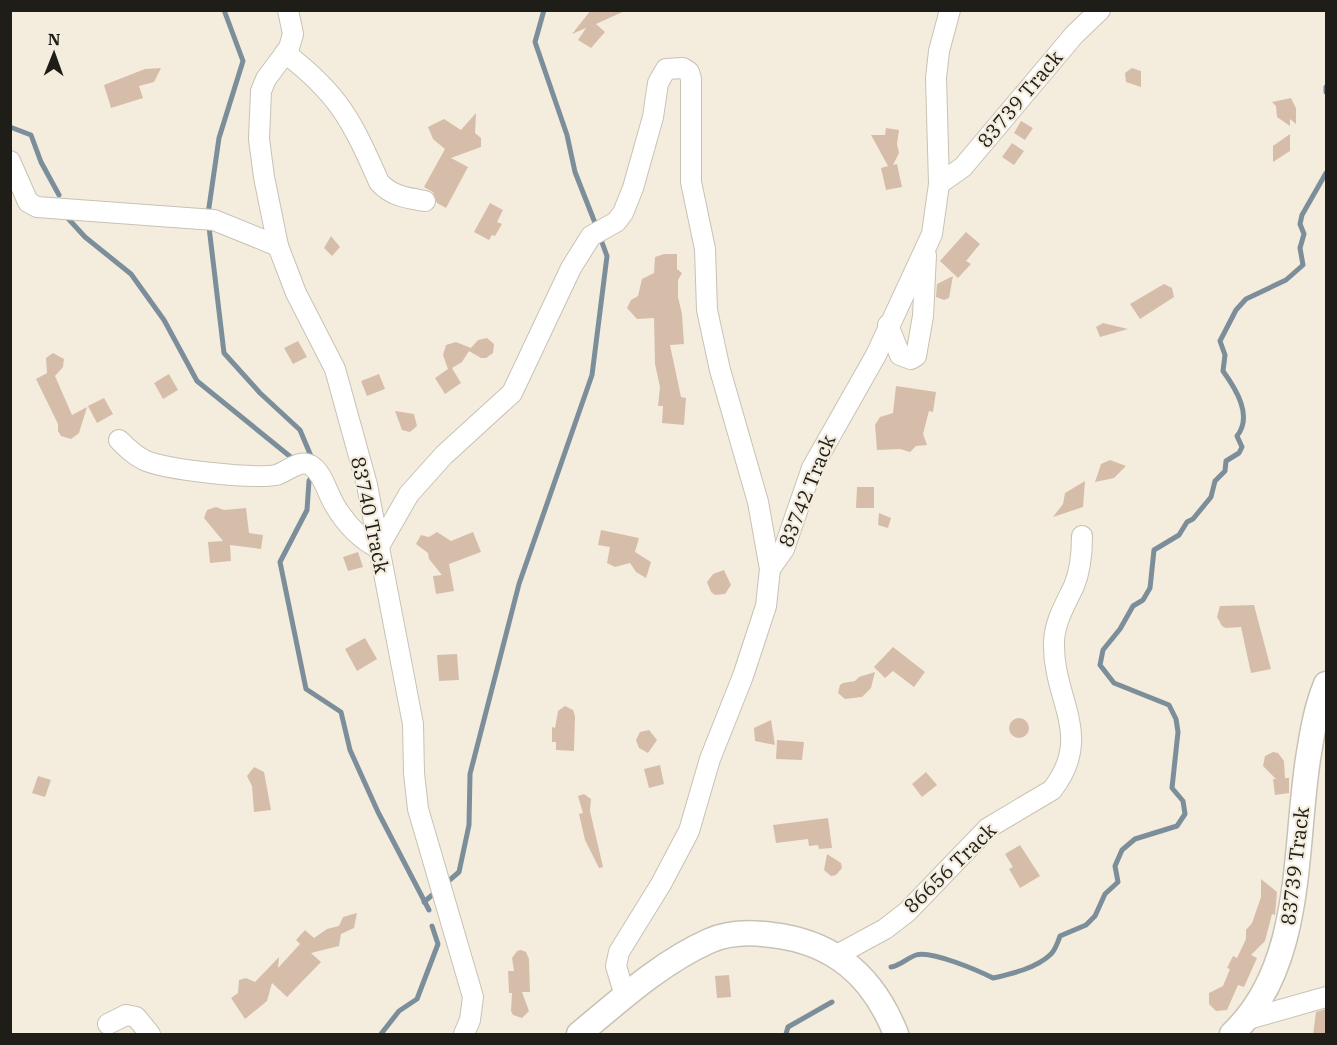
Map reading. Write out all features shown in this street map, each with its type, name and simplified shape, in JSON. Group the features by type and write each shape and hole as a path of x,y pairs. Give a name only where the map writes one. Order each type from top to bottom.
{"street":[{"name":"83740 Track","path":"288,10 293,34 285,53 266,79 258,110 264,177 278,246 296,293 335,369 367,485 413,724 414,773 418,809 473,997 470,1020 464,1035"},
{"name":"83742 Track","path":"625,996 616,966 619,952 670,868 689,831 710,759 743,676 766,606 770,569 784,549 812,468 876,354 926,250 937,211 939,184 936,78 939,51 950,10"},
{"name":"83739 Track","path":"939,184 963,167 1074,34 1100,10"},
{"path":"285,53 329,90 346,114 379,182 385,189 402,197 425,201"},
{"path":"119,440 129,451 146,461 189,471 264,476 277,474 303,463 309,464 316,469 333,503 356,534 378,548 409,494 444,455 512,393 571,268 591,236 616,222 623,213 648,135 661,75 674,67 683,68 691,79 691,182 705,249 707,310 720,370 758,502 770,569"},
{"path":"10,161 28,202 37,207 214,220 278,246"},
{"path":"888,325 900,356 911,359 916,356 923,316 926,250"},
{"name":"86656 Track","path":"837,956 892,923 935,885 988,828 1052,790 1059,781 1070,758 1073,738 1061,697 1055,633 1078,573 1082,536"},
{"name":"83739 Track","path":"1239,1027 1266,989 1277,963 1290,918 1299,827 1312,737 1319,700 1326,684"},
{"path":"579,1035 625,996 686,953 727,935 762,934 791,937 822,947 837,956 864,980 881,1004 896,1035"},
{"path":"1239,1027 1326,997"},
{"path":"108,1024 126,1015 136,1017 150,1035"}],"building":[{"path":"591,10 627,10 596,24 605,32 591,48 578,40 586,28 572,34"},
{"path":"161,68 154,82 139,86 143,98 111,108 104,85 145,69"},
{"path":"1132,68 1141,71 1141,87 1126,82 1125,73"},
{"path":"1291,98 1296,108 1296,124 1290,119 1290,126 1277,117 1276,106 1272,102"},
{"path":"476,113 475,133 481,138 481,147 451,158 468,167 446,208 437,203 433,192 424,187 445,149 433,139 428,127 444,119 461,130"},
{"path":"1021,121 1033,128 1025,140 1014,133"},
{"path":"886,128 899,130 897,144 899,153 893,165 897,164 902,187 886,190 881,168 888,166 871,135 885,135"},
{"path":"1290,134 1290,151 1273,162 1273,146"},
{"path":"1012,143 1024,151 1014,165 1002,157"},
{"path":"490,203 503,210 497,222 502,224 495,236 492,235 489,240 474,232"},
{"path":"966,232 980,244 966,261 971,264 958,278 940,261"},
{"path":"331,236 340,247 332,256 324,248"},
{"path":"677,254 677,269 682,273 678,280 678,297 682,314 684,344 670,345 681,397 686,398 684,425 662,423 663,406 658,406 660,387 655,364 654,318 637,319 627,308 631,300 638,296 642,279 654,273 655,257"},
{"path":"953,276 949,298 944,300 936,297 937,284"},
{"path":"1164,284 1172,288 1174,297 1140,319 1130,304"},
{"path":"1103,323 1128,329 1100,337 1096,327"},
{"path":"487,338 494,344 493,353 486,358 481,358 469,351 462,362 452,368 461,383 445,394 435,378 448,369 443,355 446,345 456,342 471,348 478,340"},
{"path":"298,341 307,357 293,364 284,348"},
{"path":"53,353 64,359 63,367 55,376 72,415 87,407 79,433 71,439 61,436 58,431 58,424 36,379 47,373 46,358"},
{"path":"169,374 178,390 163,399 154,383"},
{"path":"379,374 385,389 367,396 361,381"},
{"path":"896,386 936,392 933,412 929,411 923,434 927,445 916,446 910,452 900,449 877,450 875,425 880,417 893,413"},
{"path":"104,398 113,414 97,423 88,406"},
{"path":"395,411 414,414 417,426 410,432 402,430"},
{"path":"1110,460 1126,466 1114,478 1095,482 1101,464"},
{"path":"1085,481 1083,507 1053,517 1063,504 1065,493"},
{"path":"857,487 874,487 874,508 856,508"},
{"path":"216,507 224,510 246,508 249,533 263,535 261,549 230,545 231,561 210,563 208,542 223,541 204,518 207,510"},
{"path":"879,513 891,518 888,528 878,525"},
{"path":"601,530 639,538 635,552 651,562 646,578 636,572 630,563 615,567 607,563 610,547 598,545"},
{"path":"437,532 451,541 473,532 481,552 449,564 454,591 436,594 433,576 442,575 429,559 428,553 416,544 421,535 429,537"},
{"path":"358,552 363,567 348,571 343,557"},
{"path":"724,570 731,585 725,594 715,595 711,592 707,582 713,574"},
{"path":"1254,605 1271,669 1251,673 1241,627 1226,628 1222,626 1217,617 1220,606"},
{"path":"365,638 377,659 357,671 345,649"},
{"path":"893,647 925,672 914,687 893,671 885,678 874,667"},
{"path":"457,654 459,680 439,681 437,655"},
{"path":"875,672 871,688 862,697 845,699 838,693 843,683 855,681 859,677"},
{"path":"565,706 573,710 575,716 574,751 556,750 556,742 552,742 552,727 555,728 558,711"},
{"path":"1019,718 1026,721 1029,728 1026,735 1019,738 1012,735 1009,728 1012,721"},
{"path":"771,720 775,745 755,741 754,728"},
{"path":"649,730 657,740 648,753 639,748 636,740 640,732"},
{"path":"777,740 804,742 802,760 776,759"},
{"path":"1273,752 1278,753 1284,761 1285,778 1289,778 1289,793 1275,795 1273,779 1276,779 1263,766 1265,756"},
{"path":"660,765 664,784 649,788 644,769"},
{"path":"254,767 264,772 271,810 254,812 252,786 247,776"},
{"path":"926,772 937,785 922,797 912,784"},
{"path":"38,776 51,780 45,797 32,793"},
{"path":"584,794 591,799 590,811 603,867 599,868 585,840 579,814 583,813 578,796"},
{"path":"828,818 832,848 819,849 818,845 809,846 808,839 776,843 773,825"},
{"path":"1020,845 1040,876 1020,888 1009,869 1013,867 1005,854"},
{"path":"827,854 841,863 842,868 836,875 831,876 824,870"},
{"path":"1261,879 1277,892 1275,915 1272,914 1265,941 1251,955 1257,958 1244,987 1238,985 1227,1010 1216,1011 1209,1004 1209,993 1223,986 1230,969 1227,968 1233,956 1237,958 1246,939 1246,930 1252,923 1261,897"},
{"path":"357,913 354,928 341,934 339,946 311,953 321,962 287,997 272,983 267,1001 245,1019 231,998 238,993 239,980 246,978 255,982 279,957 278,968 300,944 296,940 305,930 314,938 327,929 339,926 343,917"},
{"path":"517,951 526,952 529,959 530,992 522,992 529,1011 522,1018 513,1015 511,1011 512,993 509,993 508,971 514,971 512,958"},
{"path":"729,975 731,997 717,998 715,976"},
{"path":"1326,1009 1326,1035 1313,1035 1316,1012"}],"waterway":[{"path":"208,214 219,138 243,61 224,10"},
{"path":"544,10 535,42 567,135 575,172 597,228"},
{"path":"1326,87 1326,92"},
{"path":"10,127 31,135 41,162 59,195"},
{"path":"891,967 923,954 955,962 993,978 1024,970 1039,963 1052,952 1060,936 1086,925 1095,916 1105,894 1118,882 1115,866 1122,850 1135,839 1177,826 1185,814 1183,801 1172,788 1178,732 1176,719 1169,705 1114,683 1100,665 1103,650 1120,629 1133,606 1143,600 1150,588 1154,550 1179,535 1187,522 1193,519 1211,497 1215,481 1225,471 1226,461 1239,453 1242,447 1237,436 1242,428 1243,411 1237,394 1223,371 1225,355 1220,341 1236,310 1246,299 1286,280 1303,265 1300,248 1304,234 1300,224 1302,215 1326,173"},
{"path":"64,214 85,237 131,274 164,320 197,381 292,458"},
{"path":"209,227 224,353 260,393 300,430 313,461"},
{"path":"445,884 459,872 469,825 470,774 519,584 592,375 607,256 600,237"},
{"path":"313,475 309,481 307,510 280,562 306,689 341,712 350,750 378,812 429,910"},
{"path":"424,902 438,890"},
{"path":"381,1034 399,1011 417,999 438,944 432,926"},
{"path":"786,1034 788,1027 832,1002"}]}
